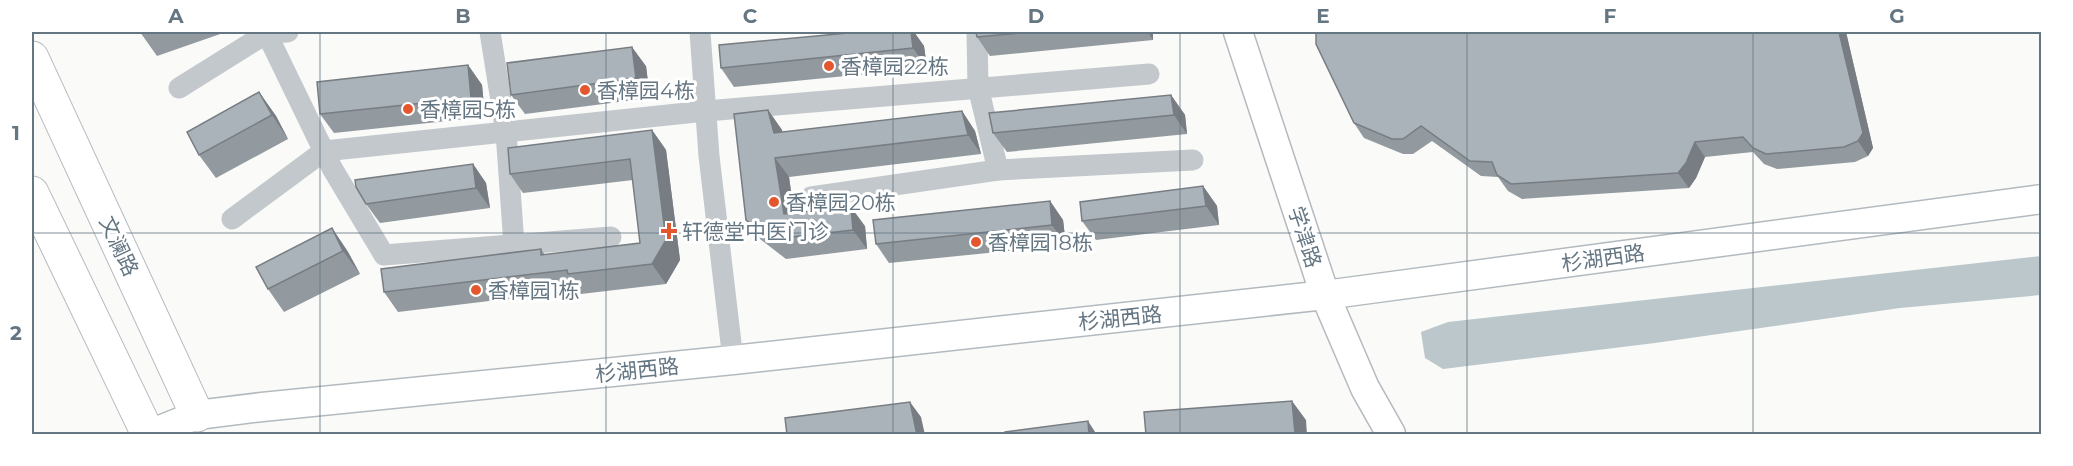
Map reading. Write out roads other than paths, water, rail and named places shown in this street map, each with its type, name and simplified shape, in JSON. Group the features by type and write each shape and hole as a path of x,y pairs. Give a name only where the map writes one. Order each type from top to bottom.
{"main road":[{"name":"文澜路","path":"32,58 202,425"},
{"path":"32,193 149,435"}],"street":[{"path":"179,88 274,32 324,151 384,255 611,237"},
{"path":"490,32 506,132 514,245"},
{"path":"700,32 709,156 733,360"},
{"path":"977,32 978,87 998,170"},
{"name":"学津路","path":"1238,32 1325,295 1365,388 1390,435"},
{"path":"232,219 324,151 706,111 1149,74"},
{"path":"811,197 998,170 1193,160"},
{"name":"杉湖西路","path":"149,435 202,425 262,407 733,360 1325,295 2042,199"}],"place":[{"name":"香樟园22栋","path":"829,66"},
{"name":"香樟园4栋","path":"585,90"},
{"name":"香樟园5栋","path":"408,109"},
{"name":"香樟园20栋","path":"774,202"},
{"name":"轩德堂中医门诊","path":"669,231"},
{"name":"香樟园18栋","path":"976,242"},
{"name":"香樟园1栋","path":"476,290"}]}
